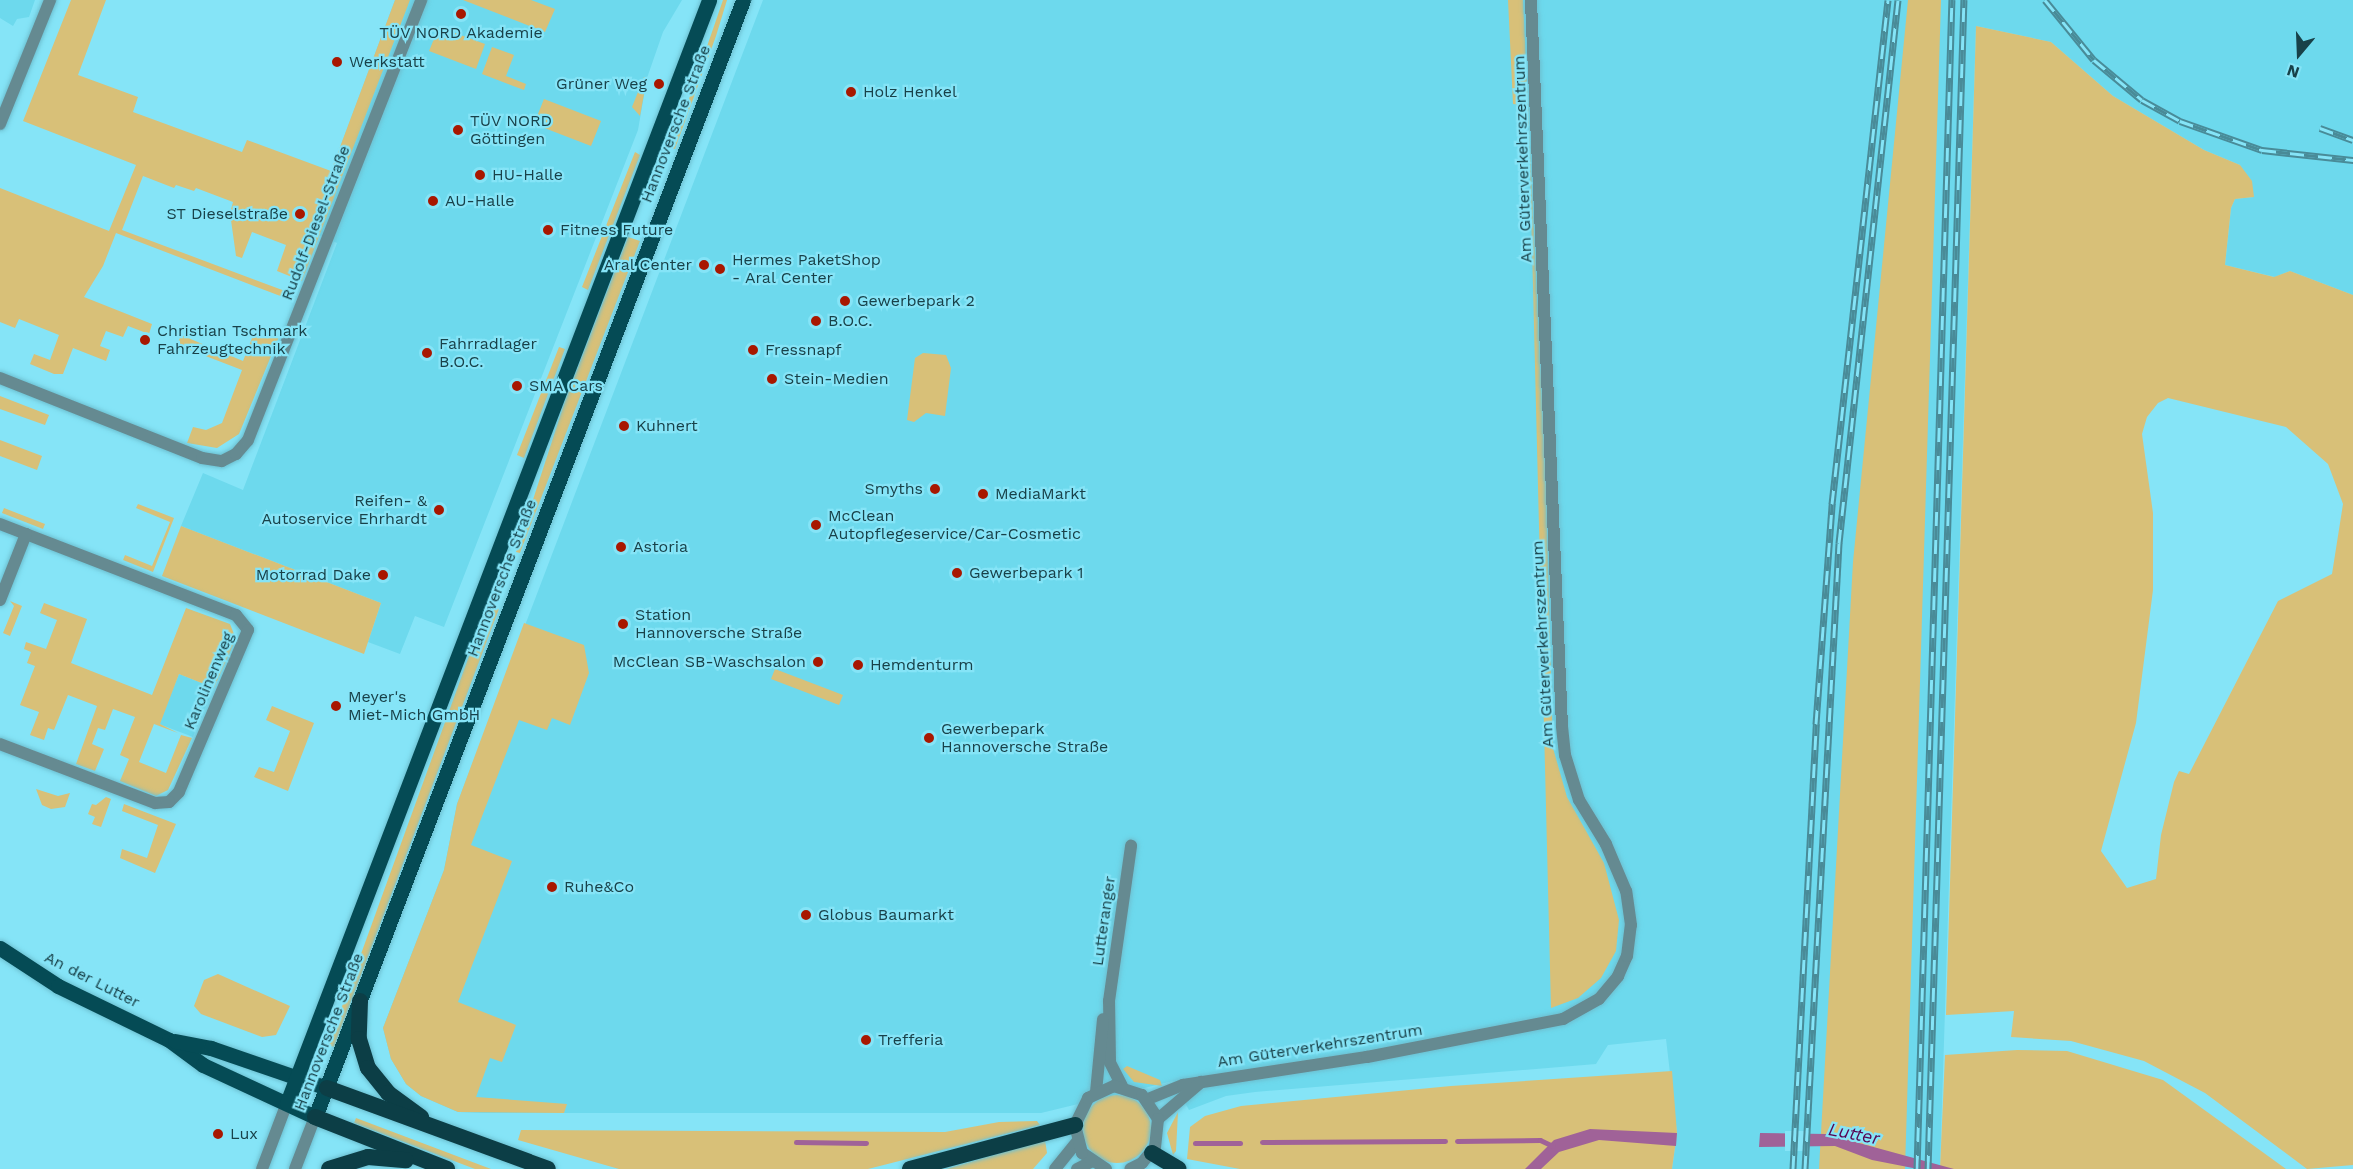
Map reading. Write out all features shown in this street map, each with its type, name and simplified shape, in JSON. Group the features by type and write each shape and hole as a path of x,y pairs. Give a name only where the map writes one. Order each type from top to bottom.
{"highway":[{"path":"360,1001 359,1039 368,1068 388,1093 442,1131"},
{"path":"327,1088 548,1169"},
{"path":"315,1117 439,1166"},
{"path":"910,1169 1075,1125"},
{"path":"1152,1153 1179,1169"},
{"path":"329,1169 368,1157 439,1166"}],"main road":[{"name":"Hannoversche Straße","path":"287,1103 709,0"},
{"name":"Hannoversche Straße","path":"315,1117 742,0"},
{"name":"An der Lutter","path":"0,948 58,986 169,1040 203,1065 315,1117"},
{"name":"An der Lutter","path":"169,1040 211,1048 327,1088"}],"street":[{"path":"0,124 50,0"},
{"name":"Rudolf-Diesel-Straße","path":"0,378 202,458 222,461 236,454 248,440 421,0"},
{"name":"Am Güterverkehrszentrum","path":"1148,1099 1202,1082 1367,1057 1563,1019 1599,999 1618,976 1626,956 1631,925 1626,891 1606,844 1579,800 1565,755 1562,726 1532,0"},
{"name":"Karolinenweg","path":"0,524 236,615 245,621 247,638 179,792 169,802 155,803 0,744"},
{"path":"0,600 26,534"},
{"name":"Lutteranger","path":"1096,1092 1099,1037 1109,1001 1131,846"},
{"name":"Lutteranger","path":"1109,1001 1110,1062 1122,1086"},
{"name":"Am Güterverkehrszentrum","path":"1158,1119 1202,1082"},
{"path":"1106,1169 1091,1162 1077,1142 1075,1125 1081,1106 1096,1092 1122,1086 1148,1099 1158,1119 1159,1133 1152,1153 1130,1169"},
{"name":"Hannoversche Straße","path":"262,1169 287,1103"},
{"name":"Hannoversche Straße","path":"295,1169 315,1117"},
{"path":"1055,1169 1077,1142"},
{"path":"1077,1169 1091,1162"}],"shaded area":[{"path":"0,0 35,0 29,17 17,19 13,26 0,18"},
{"path":"71,0 106,0 78,75 138,97 133,112 242,152 247,140 331,171 395,0 410,0 302,281 277,271 286,245 252,232 242,258 236,256 230,213 233,202 196,188 194,191 176,185 174,188 143,176 122,230 285,291 283,297 116,233 103,266 84,297 152,324 149,334 128,326 123,337 106,331 100,346 110,350 106,361 73,348 63,374 54,374 30,364 34,354 50,360 59,335 19,319 15,328 0,322 0,188 109,231 136,165 23,121"},
{"path":"395,0 682,0 663,32 647,78 638,130 444,627 415,616 400,654 368,642 381,603 181,526 203,473 243,490 337,243 309,231"},
{"path":"463,0 531,0 555,9 545,32"},
{"path":"723,0 727,0 716,36 675,149 672,148"},
{"path":"763,0 2353,0 2353,295 2290,271 2275,277 2225,265 2231,208 2235,199 2254,197 2240,165 2204,150 2113,96 2051,42 1976,26 1940,1169 1672,1169 1677,1133 1666,1039 1608,1045 1596,1064 1255,1092 1226,1096 1189,1110 1173,1081 1041,1113 458,1112 421,1096 406,1084 391,1059 383,1028 444,870 457,804"},
{"path":"1508,0 1523,0 1529,125 1546,489 1553,748 1567,797 1604,863 1619,920 1616,951 1601,978 1578,998 1551,1008 1529,126 1520,122 1522,105 1513,104"},
{"path":"1908,0 1941,0 1905,1169 1819,1169 1853,562"},
{"path":"1976,26 2051,42 2113,96 2204,150 2240,165 2252,181 2254,197 2235,199 2231,208 2225,265 2274,277 2290,271 2353,295 2353,1165 2307,1169 2205,1093 2144,1061 2071,1041 2011,1037 2014,1011 1946,1015","holes":["2168,398 2286,427 2328,464 2343,504 2332,574 2278,601 2189,774 2179,771 2174,782 2161,835 2156,879 2127,888 2101,851 2136,723 2153,590 2153,513 2142,434 2147,417 2158,403"]},
{"path":"439,27 485,44 476,69 429,51"},
{"path":"492,47 514,55 506,76 526,84 524,90 482,74"},
{"path":"644,77 647,78 640,116 632,107"},
{"path":"544,99 601,121 591,146 534,124"},
{"path":"635,152 640,155 588,290 582,287"},
{"path":"628,237 640,241 520,553 516,552 565,401"},
{"path":"269,327 281,332 239,434 217,448 187,443 193,427 206,430 222,423 242,370 177,345 181,335 243,361 254,333 266,337"},
{"path":"559,347 565,349 524,458 517,455"},
{"path":"923,353 946,355 951,368 945,416 926,413 914,422 907,420 915,358"},
{"path":"0,396 49,415 45,425 0,409"},
{"path":"0,440 42,456 37,470 0,456"},
{"path":"138,504 174,518 153,572 123,560 125,555 152,566 170,522 136,508"},
{"path":"4,508 45,524 43,529 2,513"},
{"path":"181,526 381,603 364,654 162,576"},
{"path":"490,598 499,609 334,1047 328,1045"},
{"path":"10,601 22,606 10,636 3,633 14,606"},
{"path":"44,603 87,619 71,663 152,695 186,608 230,624 236,639 214,688 179,674 160,724 178,733 154,724 139,762 166,773 181,735 192,738 168,790 156,796 120,781 129,759 120,755 135,717 113,709 105,730 98,728 92,744 104,749 95,771 76,764 97,706 68,695 54,730 48,728 44,740 30,735 39,712 20,705 35,666 27,663 31,652 24,649 26,642 46,649 57,620 40,613"},
{"path":"524,623 584,645 589,673 570,725 552,718 547,730 519,720 471,845 512,861 458,1002 516,1025 502,1062 490,1058 476,1097 567,1104 564,1113 458,1112 421,1096 406,1084 391,1059 383,1028 444,870 457,804"},
{"path":"775,669 843,695 839,705 771,679"},
{"path":"179,674 214,688 193,737 159,724"},
{"path":"272,706 314,723 288,791 254,777 259,767 274,772 290,731 266,720"},
{"path":"36,789 58,796 70,793 65,807 51,809 42,805"},
{"path":"106,797 111,799 101,827 92,824 95,817 88,814 92,804 96,805"},
{"path":"124,804 176,824 155,873 120,858 122,849 147,858 158,825 122,811"},
{"path":"218,974 290,1006 276,1035 262,1037 201,1014 194,1006 204,980"},
{"path":"2017,1050 2067,1051 2163,1080 2286,1169 1940,1169 1945,1055"},
{"path":"1127,1066 1160,1080 1162,1086 1134,1082 1123,1069"},
{"path":"1672,1071 1677,1133 1672,1169 1240,1169 1187,1159 1190,1127 1205,1116 1241,1106 1451,1086"},
{"path":"1117,1095 1130,1098 1141,1105 1148,1116 1151,1129 1148,1142 1141,1153 1130,1160 1117,1163 1104,1160 1093,1153 1086,1142 1083,1129 1086,1116 1093,1105 1104,1098"},
{"path":"1178,1112 1176,1151 1173,1155 1167,1133"},
{"path":"356,1118 491,1169 475,1169 354,1123"},
{"path":"1037,1121 1040,1125 868,1169 619,1169 518,1140 521,1130 945,1132 999,1122"},
{"path":"1590,1129 1677,1133 1676,1146 1599,1140 1559,1152 1541,1169 1525,1169 1554,1140"},
{"path":"1760,1133 1826,1134 1954,1169 1918,1169 1872,1160 1835,1146 1759,1147"},
{"path":"1045,1140 1047,1153 1033,1169 946,1169"}],"pier":[{"path":"1785,1131 1810,1131 1809,1151 1785,1151"}],"waterway":[{"path":"1457,1141 1540,1140 1553,1146"},
{"path":"1262,1142 1445,1141"},
{"path":"796,1142 866,1143"},
{"path":"1195,1143 1240,1143"}],"railway":[{"path":"1793,1169 1816,724 1832,504 1888,0"},
{"path":"1805,1169 1839,543 1898,0"},
{"path":"1917,1169 1952,0"},
{"path":"1928,1169 1964,0"},
{"path":"2045,0 2094,60 2142,100 2180,121 2262,150 2353,160"},
{"path":"2320,128 2353,140"}],"place":[{"name":"TÜV NORD Akademie","path":"461,14"},
{"name":"Werkstatt","path":"337,62"},
{"name":"Grüner Weg","path":"659,84"},
{"name":"Holz Henkel","path":"851,92"},
{"name":"TÜV NORD Göttingen","path":"458,130"},
{"name":"HU-Halle","path":"480,175"},
{"name":"AU-Halle","path":"433,201"},
{"name":"ST Dieselstraße","path":"300,214"},
{"name":"Fitness Future","path":"548,230"},
{"name":"Aral Center","path":"704,265"},
{"name":"Hermes PaketShop - Aral Center","path":"720,269"},
{"name":"Gewerbepark 2","path":"845,301"},
{"name":"B.O.C.","path":"816,321"},
{"name":"Christian Tschmark Fahrzeugtechnik","path":"145,340"},
{"name":"Fressnapf","path":"753,350"},
{"name":"Fahrradlager B.O.C.","path":"427,353"},
{"name":"Stein-Medien","path":"772,379"},
{"name":"SMA Cars","path":"517,386"},
{"name":"Kuhnert","path":"624,426"},
{"name":"Smyths","path":"935,489"},
{"name":"MediaMarkt","path":"983,494"},
{"name":"Reifen- & Autoservice Ehrhardt","path":"439,510"},
{"name":"McClean Autopflegeservice/Car-Cosmetic","path":"816,525"},
{"name":"Astoria","path":"621,547"},
{"name":"Gewerbepark 1","path":"957,573"},
{"name":"Motorrad Dake","path":"383,575"},
{"name":"Station Hannoversche Straße","path":"623,624"},
{"name":"McClean SB-Waschsalon","path":"818,662"},
{"name":"Hemdenturm","path":"858,665"},
{"name":"Meyer's Miet-Mich GmbH","path":"336,706"},
{"name":"Gewerbepark Hannoversche Straße","path":"929,738"},
{"name":"Ruhe&Co","path":"552,887"},
{"name":"Globus Baumarkt","path":"806,915"},
{"name":"Trefferia","path":"866,1040"},
{"name":"Lux","path":"218,1134"}],"water label":[{"name":"Lutter","path":"1854,1134"}]}
